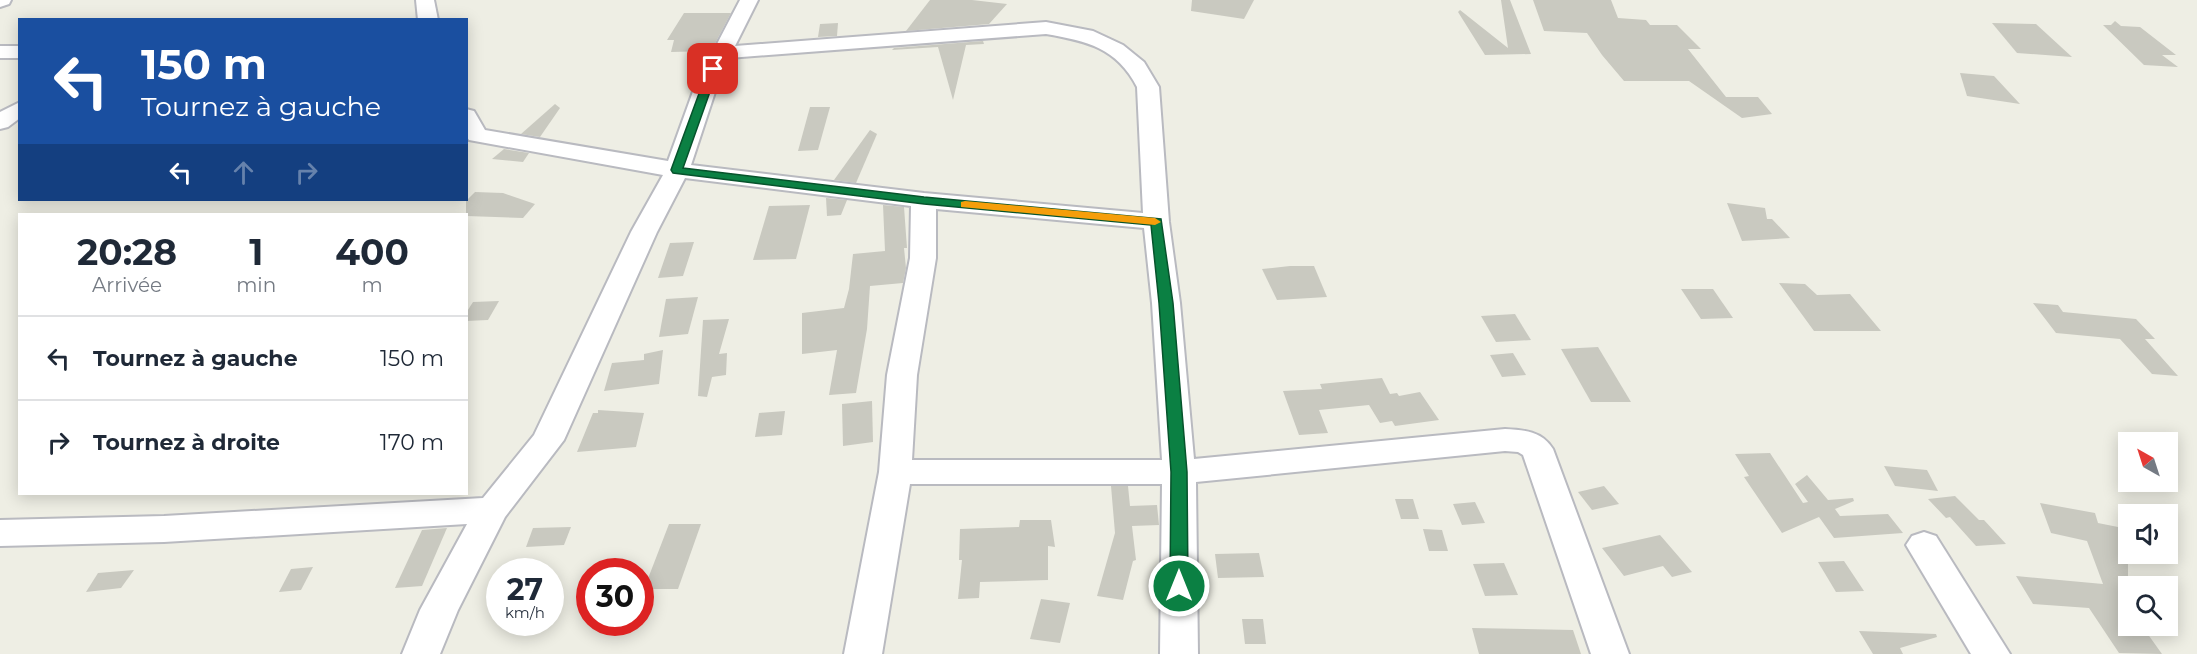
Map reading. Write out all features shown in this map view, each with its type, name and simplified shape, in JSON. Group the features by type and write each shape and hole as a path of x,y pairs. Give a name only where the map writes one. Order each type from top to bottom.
{"street":[{"path":"425,0 428,18"},
{"path":"422,654 439,610 492,510 548,440 644,232 677,170 720,52 749,0"},
{"path":"720,52 1046,28 1086,35 1116,49 1137,66 1148,87 1156,222 1166,303 1179,472 1179,654"},
{"path":"0,52 18,52"},
{"path":"0,122 18,109"},
{"path":"470,129 677,170 924,200 1156,222"},
{"path":"863,654 895,472 902,375 923,258 924,200"},
{"path":"895,472 1179,472 1451,444 1504,440 1525,441 1538,449 1610,654"},
{"path":"0,534 164,529 492,510"},
{"path":"1924,545 1991,654"}],"building":[{"path":"930,0 972,0 1007,4 989,24 906,31"},
{"path":"1192,0 1254,0 1244,19 1191,11"},
{"path":"1501,0 1510,0 1531,54 1485,55 1458,12 1460,10 1508,48"},
{"path":"1533,0 1611,0 1618,18 1646,20 1650,25 1677,25 1701,49 1688,49 1726,97 1758,97 1772,114 1742,118 1689,81 1624,81 1587,33 1544,31"},
{"path":"684,13 731,13 711,51 671,52 674,40 667,40"},
{"path":"2115,21 2121,26 2140,27 2176,55 2162,55 2178,67 2144,65 2103,25 2111,25"},
{"path":"838,23 837,36 818,37 820,24"},
{"path":"1992,23 2036,24 2072,57 2017,53"},
{"path":"983,41 984,44 966,45 953,100 938,47 892,50 894,48"},
{"path":"1960,73 1994,76 2020,104 1967,96"},
{"path":"555,104 560,108 540,137 521,134"},
{"path":"810,107 830,107 818,150 798,151"},
{"path":"870,130 877,134 856,183 834,180"},
{"path":"504,149 529,153 523,162 492,159"},
{"path":"475,192 503,193 535,204 523,218 468,216 466,201"},
{"path":"826,198 847,200 841,215 827,216"},
{"path":"1727,203 1765,208 1767,219 1772,219 1790,238 1742,241"},
{"path":"810,205 796,259 753,260 769,206"},
{"path":"883,205 904,207 907,248 904,248 906,268 903,283 870,286 867,329 856,393 829,395 837,350 802,354 802,313 844,308 849,289 853,254 885,251"},
{"path":"694,242 683,276 658,278 670,243"},
{"path":"1314,266 1327,297 1277,300 1262,269"},
{"path":"1779,283 1805,284 1817,295 1850,294 1881,331 1814,331"},
{"path":"1681,289 1713,289 1733,318 1701,319"},
{"path":"698,297 688,334 659,337 666,299"},
{"path":"499,301 488,320 468,321 468,310 473,302"},
{"path":"2033,303 2058,305 2063,312 2136,319 2155,339 2145,339 2178,376 2152,374 2120,339 2056,333"},
{"path":"1515,314 1531,340 1496,342 1481,316"},
{"path":"729,319 719,354 727,353 726,375 712,377 707,397 698,396 703,320"},
{"path":"1598,347 1631,402 1591,402 1561,349"},
{"path":"663,350 659,384 604,391 612,363 644,360 644,354"},
{"path":"1513,353 1526,375 1502,377 1490,355"},
{"path":"1382,378 1390,394 1397,393 1399,396 1420,392 1439,420 1395,426 1392,421 1380,423 1369,405 1319,410 1328,433 1299,435 1283,391 1322,389 1320,384"},
{"path":"872,401 873,442 843,446 842,404"},
{"path":"598,410 644,413 636,447 577,452 593,413 598,413"},
{"path":"785,411 782,435 755,437 759,413"},
{"path":"1770,453 1803,503 1808,502 1795,484 1807,475 1828,500 1853,498 1854,501 1835,509 1840,516 1888,514 1903,533 1834,538 1819,517 1782,533 1744,477 1749,476 1735,454"},
{"path":"1884,466 1927,470 1938,491 1895,486"},
{"path":"1111,486 1128,486 1130,506 1157,505 1159,525 1132,526 1136,560 1133,561 1123,600 1097,596 1115,533"},
{"path":"1604,486 1619,504 1592,510 1578,492"},
{"path":"1955,496 1979,520 1984,520 2006,544 1976,546 1950,517 1946,518 1928,499"},
{"path":"1395,499 1413,499 1419,519 1401,519"},
{"path":"1475,502 1485,523 1462,525 1453,504"},
{"path":"2040,503 2095,513 2098,523 2118,527 2118,564 2128,564 2128,576 2118,576 2118,636 2149,636 2162,654 2119,653 2089,608 2033,604 2016,576 2103,584 2087,541 2051,533"},
{"path":"1020,520 1051,520 1055,547 1048,546 1048,580 980,582 979,598 958,599 962,560 959,560 960,529 1019,527"},
{"path":"669,524 701,524 678,589 654,589 654,563"},
{"path":"571,527 564,545 526,547 533,528"},
{"path":"447,528 422,586 395,588 422,530"},
{"path":"1423,529 1442,530 1448,551 1429,551"},
{"path":"1660,535 1692,572 1672,577 1663,566 1624,576 1602,548"},
{"path":"1259,553 1264,577 1218,578 1215,554"},
{"path":"1844,561 1864,591 1836,592 1818,562"},
{"path":"1504,563 1518,595 1485,596 1473,564"},
{"path":"313,567 301,590 279,592 291,569"},
{"path":"134,570 121,588 86,592 98,573"},
{"path":"1041,599 1070,603 1060,643 1030,639"},
{"path":"1242,619 1263,619 1266,644 1245,644"},
{"path":"1472,628 1573,630 1581,654 1479,654"},
{"path":"1859,631 1936,634 1937,637 1900,648 1903,654 1873,654"}],"slow traffic":[{"path":"965,204 1155,222"}],"route":[{"path":"713,69 677,170 924,200 1156,222 1166,303 1179,472 1179,586"}]}
